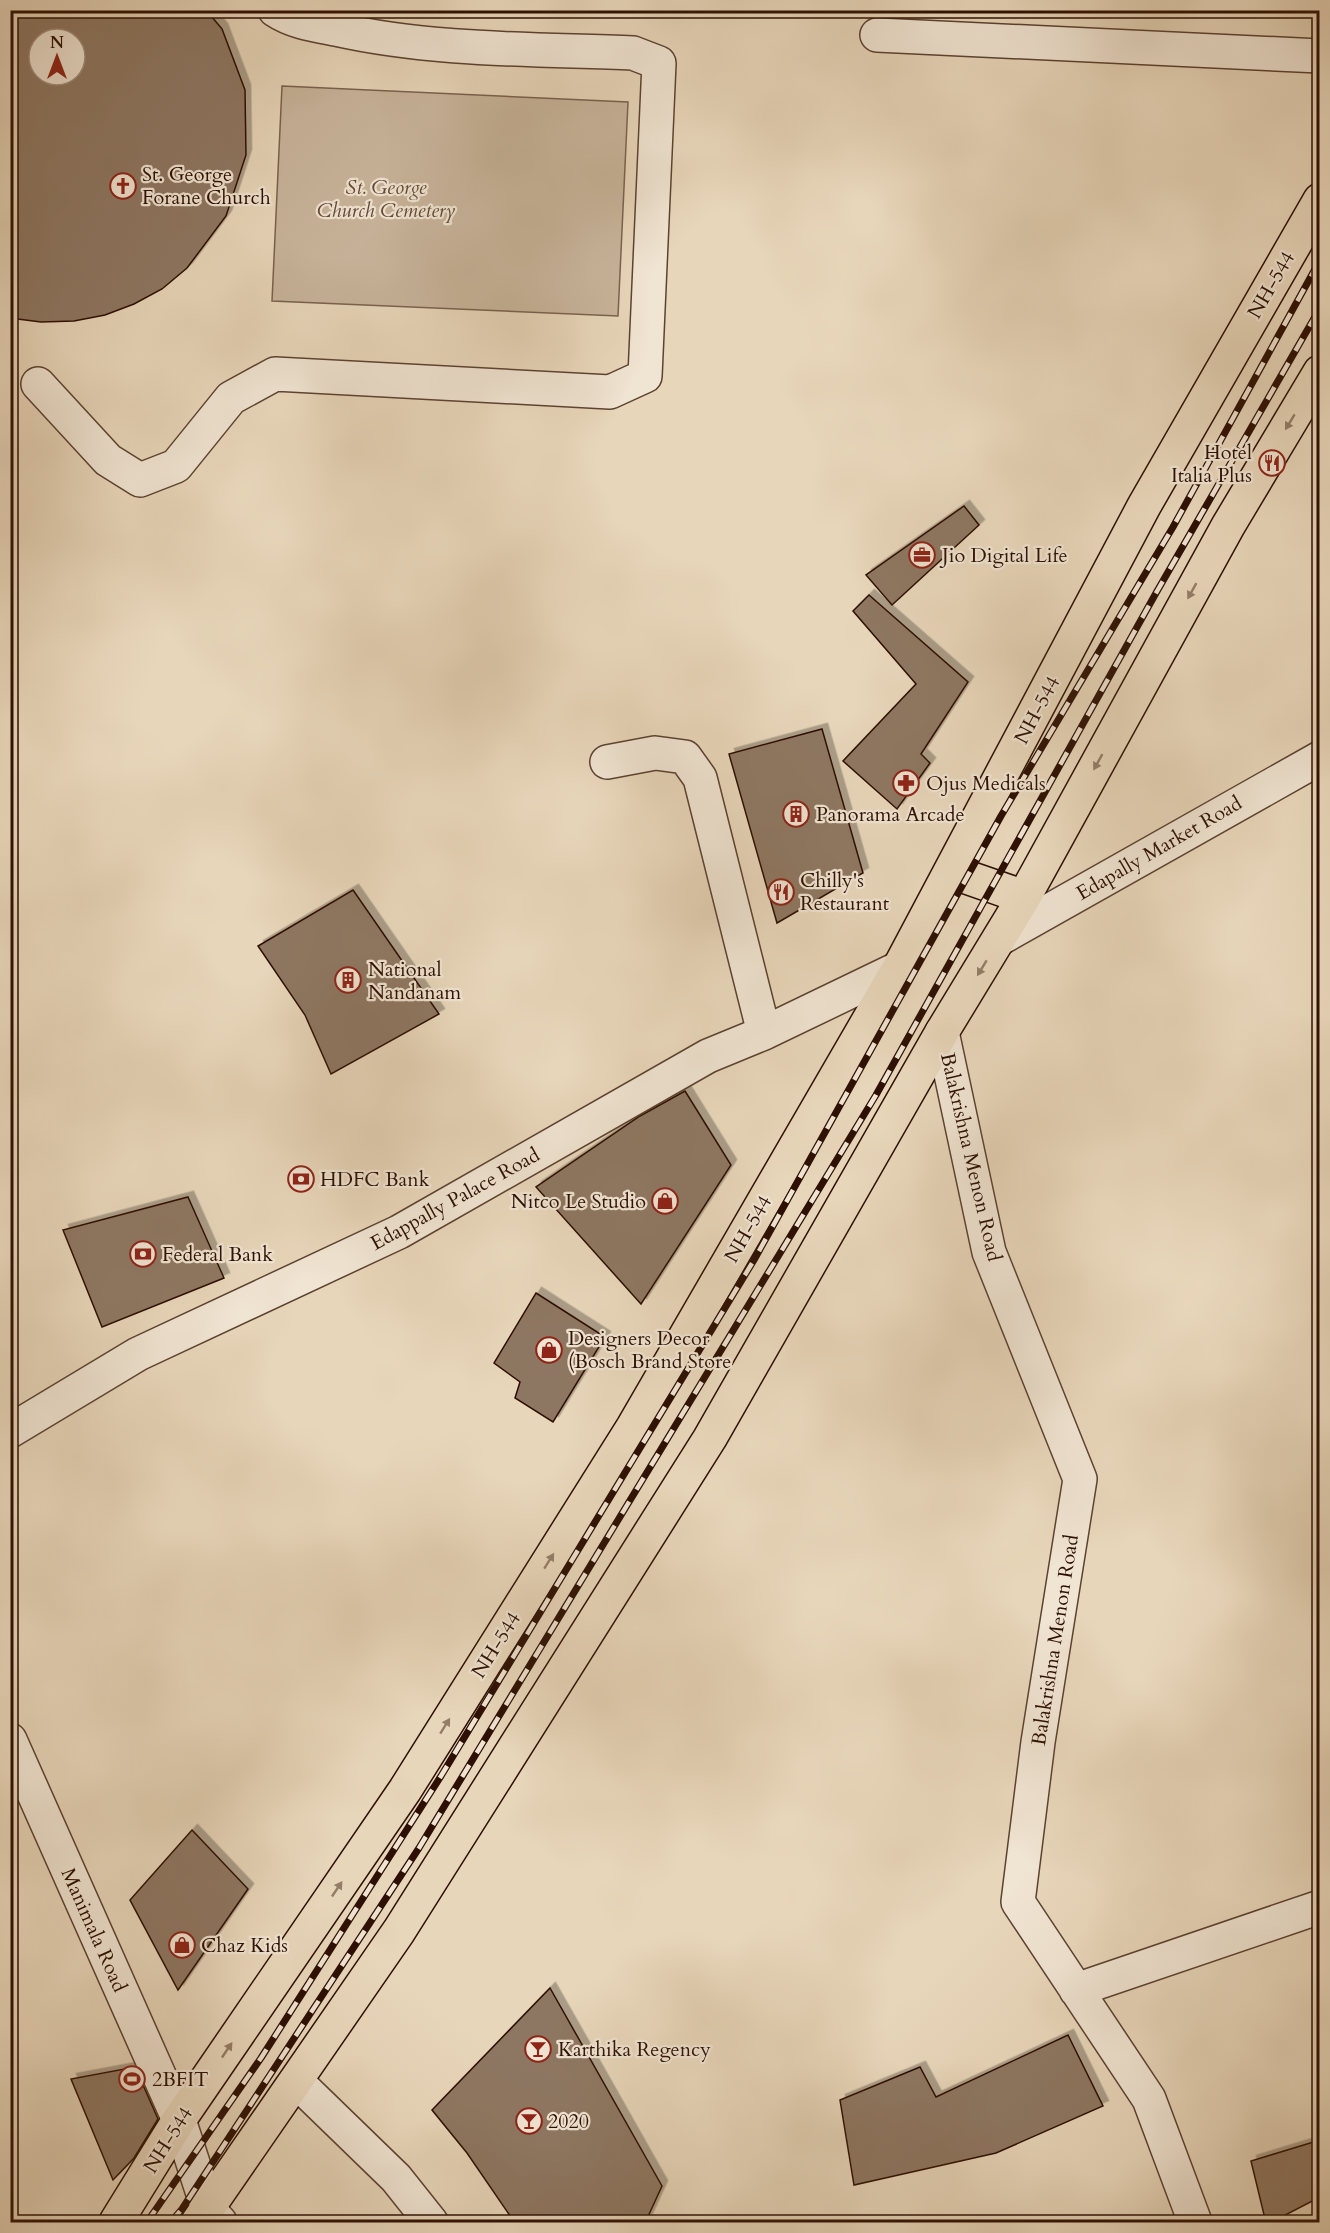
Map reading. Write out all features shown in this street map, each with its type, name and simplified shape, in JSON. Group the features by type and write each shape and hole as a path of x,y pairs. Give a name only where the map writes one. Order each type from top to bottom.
{"main road":[{"name":"NH-544","path":"116,2223 179,2120 405,1790 621,1447 899,969 1144,506 1320,200"},
{"path":"209,2218 296,2081 399,1931 710,1438 942,1032 1024,897 1228,526 1320,372"},
{"path":"952,872 1024,897"}],"street":[{"path":"38,384 108,460 140,480 176,466 231,398 275,374 610,392 645,376 659,63 633,53 450,45 377,39 288,19 275,10"},
{"path":"877,35 1320,56"},
{"path":"607,762 655,753 685,757 700,778 764,1033"},
{"name":"Edapally Market Road","path":"999,939 1320,758"},
{"name":"Edappally Palace Road","path":"10,1431 138,1354 399,1232 708,1056 764,1033 899,969"},
{"name":"Balakrishna Menon Road","path":"942,1032 989,1252 1080,1479 1038,1742 1018,1902 1149,2099 1196,2223"},
{"name":"Manimala Road","path":"10,1740 179,2120 209,2218"},
{"path":"1076,1990 1320,1907"},
{"path":"296,2081 396,2178 431,2223"}],"green space":[{"name":"St. George Church Cemetery","path":"282,86 628,102 618,316 272,301"}],"building":[{"name":"St. George Forane Church","path":"10,10 206,10 222,29 245,90 246,155 226,216 187,268 162,289 134,304 105,315 74,321 41,322 10,318"},
{"path":"964,506 979,525 892,605 866,575"},
{"path":"869,595 968,682 921,754 930,763 897,809 843,761 916,684 853,611"},
{"name":"Panorama Arcade","path":"822,729 863,873 777,923 729,754"},
{"name":"National Nandanam","path":"353,890 439,1014 331,1074 305,1015 258,946"},
{"path":"685,1091 731,1165 641,1304 536,1187 640,1116"},
{"name":"Federal Bank","path":"188,1197 224,1278 102,1327 63,1230"},
{"name":"Designers Decor (Bosch Brand Store","path":"536,1293 605,1337 553,1422 515,1398 520,1382 494,1363"},
{"name":"Chaz Kids","path":"192,1830 248,1889 178,1990 130,1900"},
{"name":"Karthika Regency","path":"550,1988 662,2186 645,2223 515,2223 467,2153 432,2110"},
{"path":"1068,2035 1103,2106 996,2153 854,2185 840,2100 920,2067 936,2097"},
{"path":"135,2067 158,2119 134,2158 113,2180 71,2079"},
{"path":"1320,2140 1320,2197 1266,2223 1251,2161"}],"railway":[{"path":"147,2222 261,2058 441,1776 754,1260 1001,816 1173,527 1320,260"},
{"path":"171,2222 182,2209 419,1848 876,1095 1156,593 1320,308"}],"place":[{"name":"St. George Forane Church","path":"123,186"},
{"name":"Hotel Italia Plus","path":"1272,463"},
{"name":"Jio Digital Life","path":"922,555"},
{"name":"Ojus Medicals","path":"906,783"},
{"name":"Panorama Arcade","path":"796,814"},
{"name":"Chilly's Restaurant","path":"781,892"},
{"name":"National Nandanam","path":"348,980"},
{"name":"HDFC Bank","path":"301,1179"},
{"name":"Nitco Le Studio","path":"665,1201"},
{"name":"Federal Bank","path":"143,1254"},
{"name":"Designers Decor (Bosch Brand Store","path":"549,1350"},
{"name":"Chaz Kids","path":"182,1945"},
{"name":"Karthika Regency","path":"538,2049"},
{"name":"2BFIT","path":"132,2079"},
{"name":"2020","path":"529,2121"}]}
